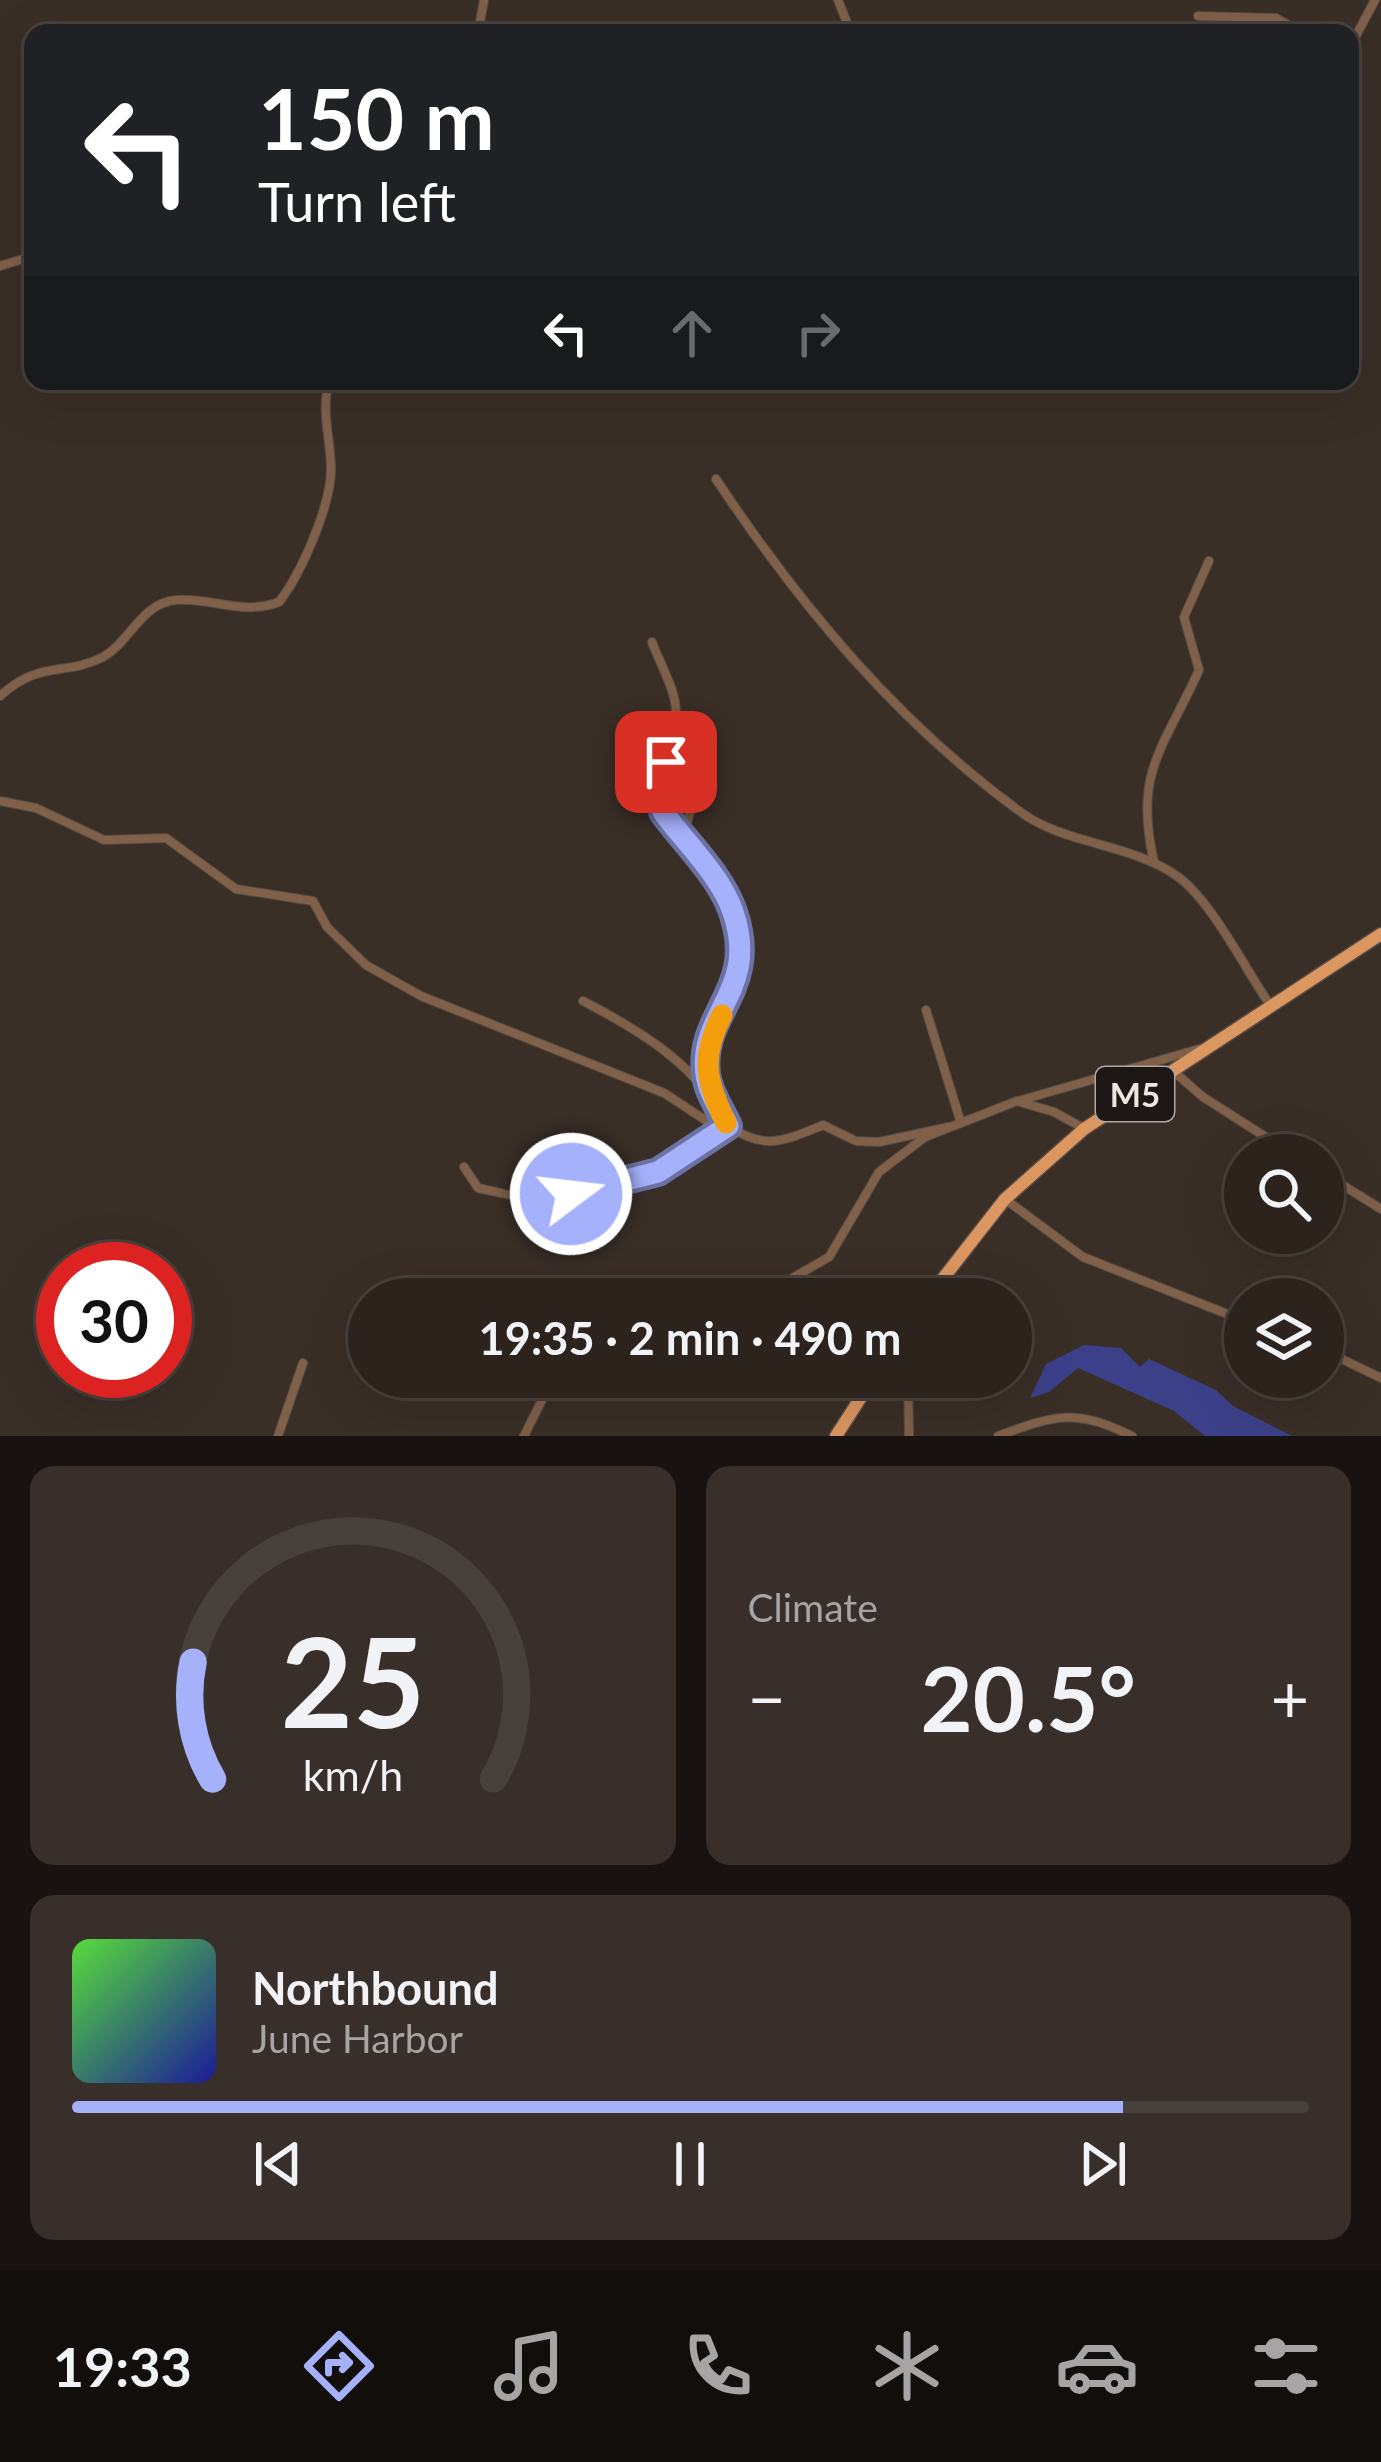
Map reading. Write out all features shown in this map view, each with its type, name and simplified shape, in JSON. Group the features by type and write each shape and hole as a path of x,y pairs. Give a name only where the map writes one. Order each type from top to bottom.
{"highway":[{"name":"M5","path":"943,1278 1005,1199 1084,1129 1381,934"},
{"path":"836,1436 860,1398"}],"street":[{"path":"1359,31 1376,0"},
{"path":"1198,16 1276,18 1287,24"},
{"path":"0,697 30,674 103,657 140,618 167,602 245,607 279,602 300,570 330,478 323,418 328,390"},
{"path":"716,479 785,580 883,692 1039,824 1154,864 1186,885 1270,1006"},
{"path":"1154,864 1146,824 1146,780 1198,670 1184,617 1208,561"},
{"path":"652,643 676,711 660,798 682,838 724,892 740,939 741,970 707,1048 711,1091 723,1127"},
{"path":"682,838 697,790"},
{"path":"0,801 36,808 104,840 166,838 201,869 236,889 313,901 327,927 350,951 421,996 664,1093 723,1127 770,1145 823,1124 856,1141 879,1142 949,1127 1017,1101 1201,1049"},
{"path":"583,1001 638,1031 711,1091"},
{"path":"926,1010 961,1123"},
{"path":"1171,1068 1203,1097 1261,1134"},
{"path":"1017,1101 1054,1112 1084,1129"},
{"path":"464,1166 478,1188 542,1202 658,1172 723,1127"},
{"path":"793,1278 830,1257 879,1172 949,1127"},
{"path":"1344,1186 1381,1209"},
{"path":"1005,1199 1083,1257 1224,1313"},
{"path":"1344,1360 1381,1378"},
{"path":"278,1436 303,1363"},
{"path":"524,1436 543,1398"},
{"path":"908,1398 909,1436"},
{"path":"998,1436 1072,1415 1090,1417 1132,1436"}],"shaded area":[{"path":"1084,1345 1121,1348 1140,1367 1149,1359 1216,1390 1233,1406 1292,1436 1205,1436 1174,1411 1078,1368 1049,1392 1032,1397 1046,1364"}],"slow traffic":[{"path":"722,1015 705,1061 708,1085 726,1123"}],"route":[{"path":"571,1194 587,1186 658,1172 728,1126 708,1085 705,1061 711,1036 741,970 740,939 724,892 663,812 660,798 666,762"}]}
